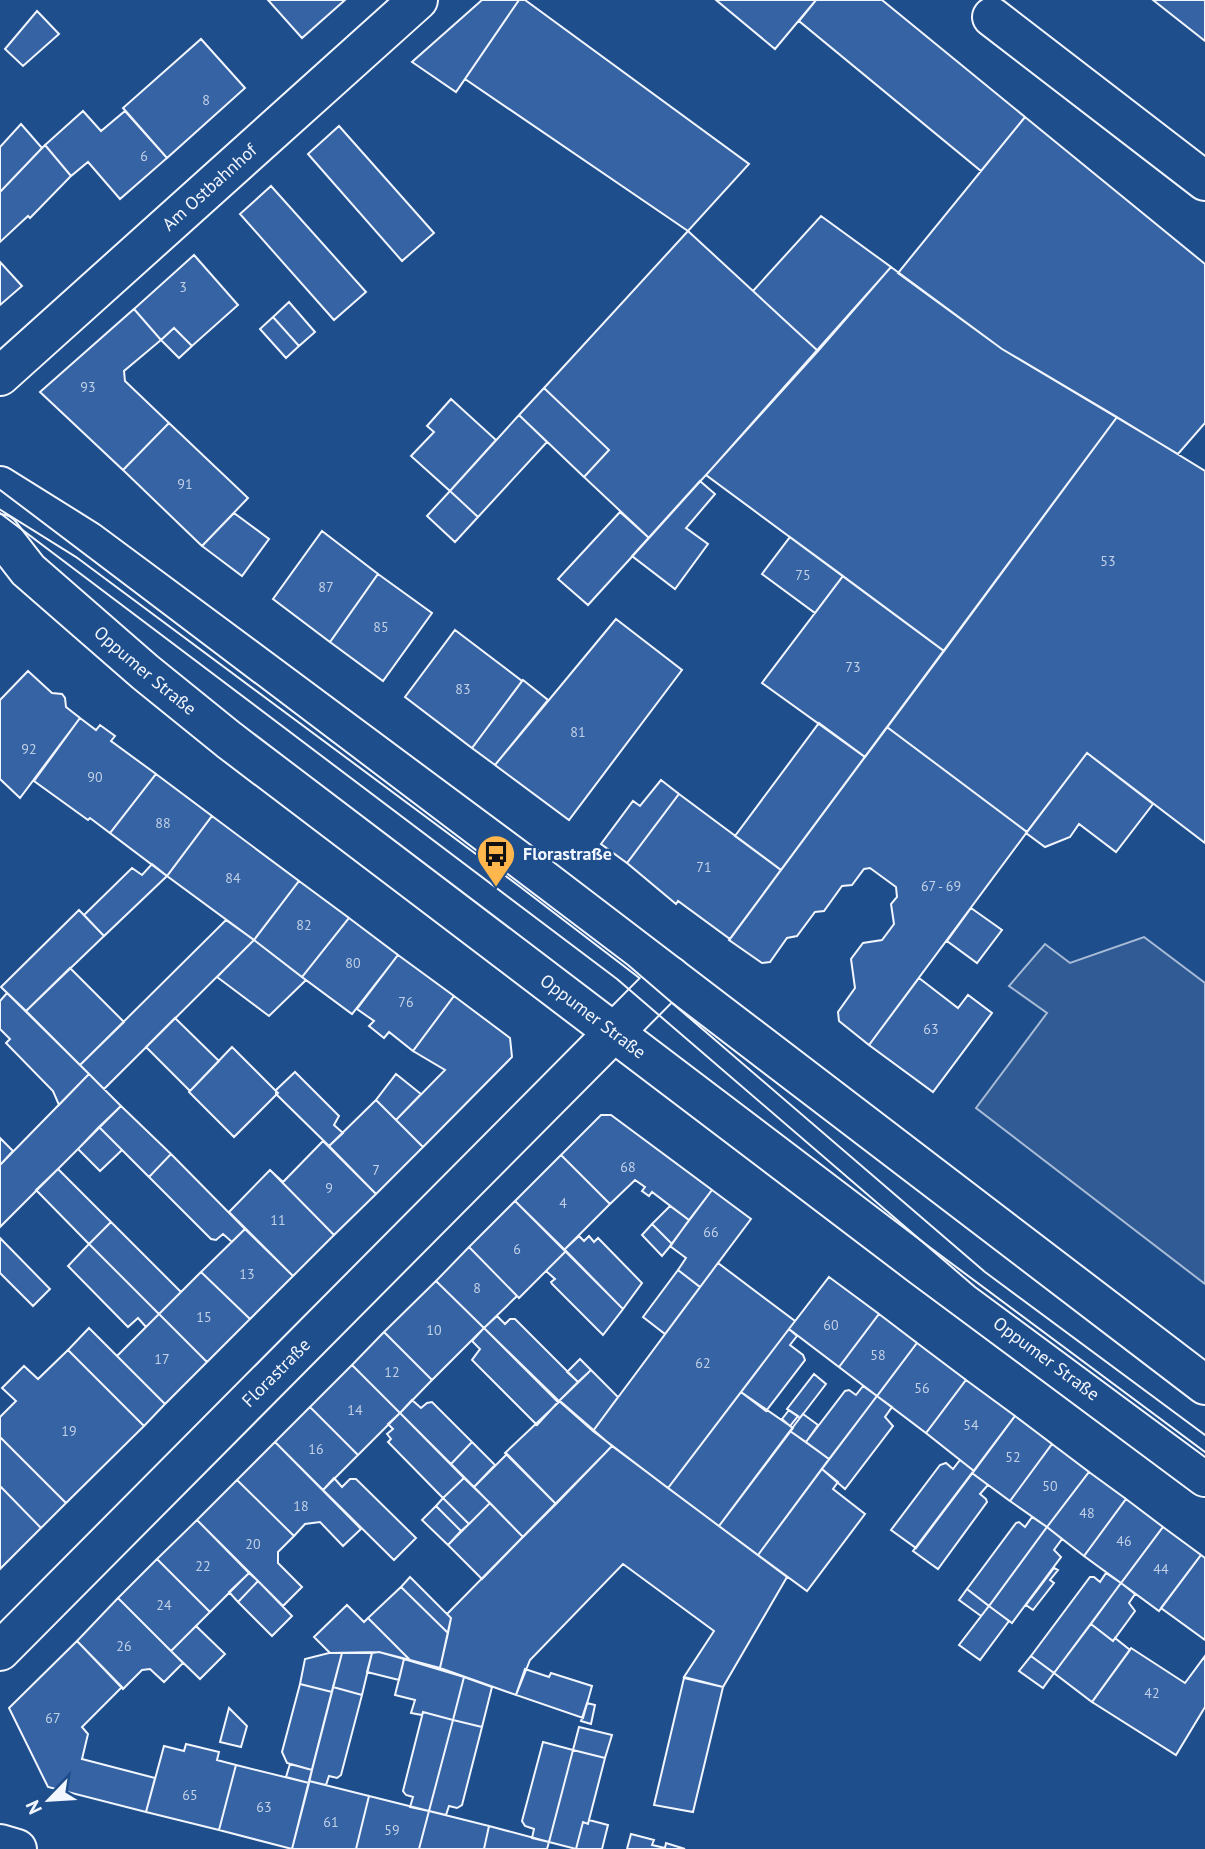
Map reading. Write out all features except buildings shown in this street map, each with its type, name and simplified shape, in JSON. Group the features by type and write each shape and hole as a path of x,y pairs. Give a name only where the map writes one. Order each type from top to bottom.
{"main road":[{"name":"Am Ostbahnhof","path":"0,376 418,0"},
{"path":"992,17 1205,181"},
{"path":"0,486 88,541 670,976 1205,1385"},
{"name":"Oppumer Straße","path":"0,534 28,570 208,723 920,1265 1205,1478"},
{"name":"Florastraße","path":"0,1651 670,976"},
{"path":"0,1844 17,1849"}],"shaded area":[{"path":"1144,937 1205,983 1205,1284 976,1108 1047,1013 1009,986 1045,944 1070,963"}],"tram line":[{"path":"0,490 628,965 985,1272 1205,1435"},
{"path":"0,513 617,979 975,1287 1205,1457"}],"place":[{"name":"Florastraße","path":"496,888"}]}
